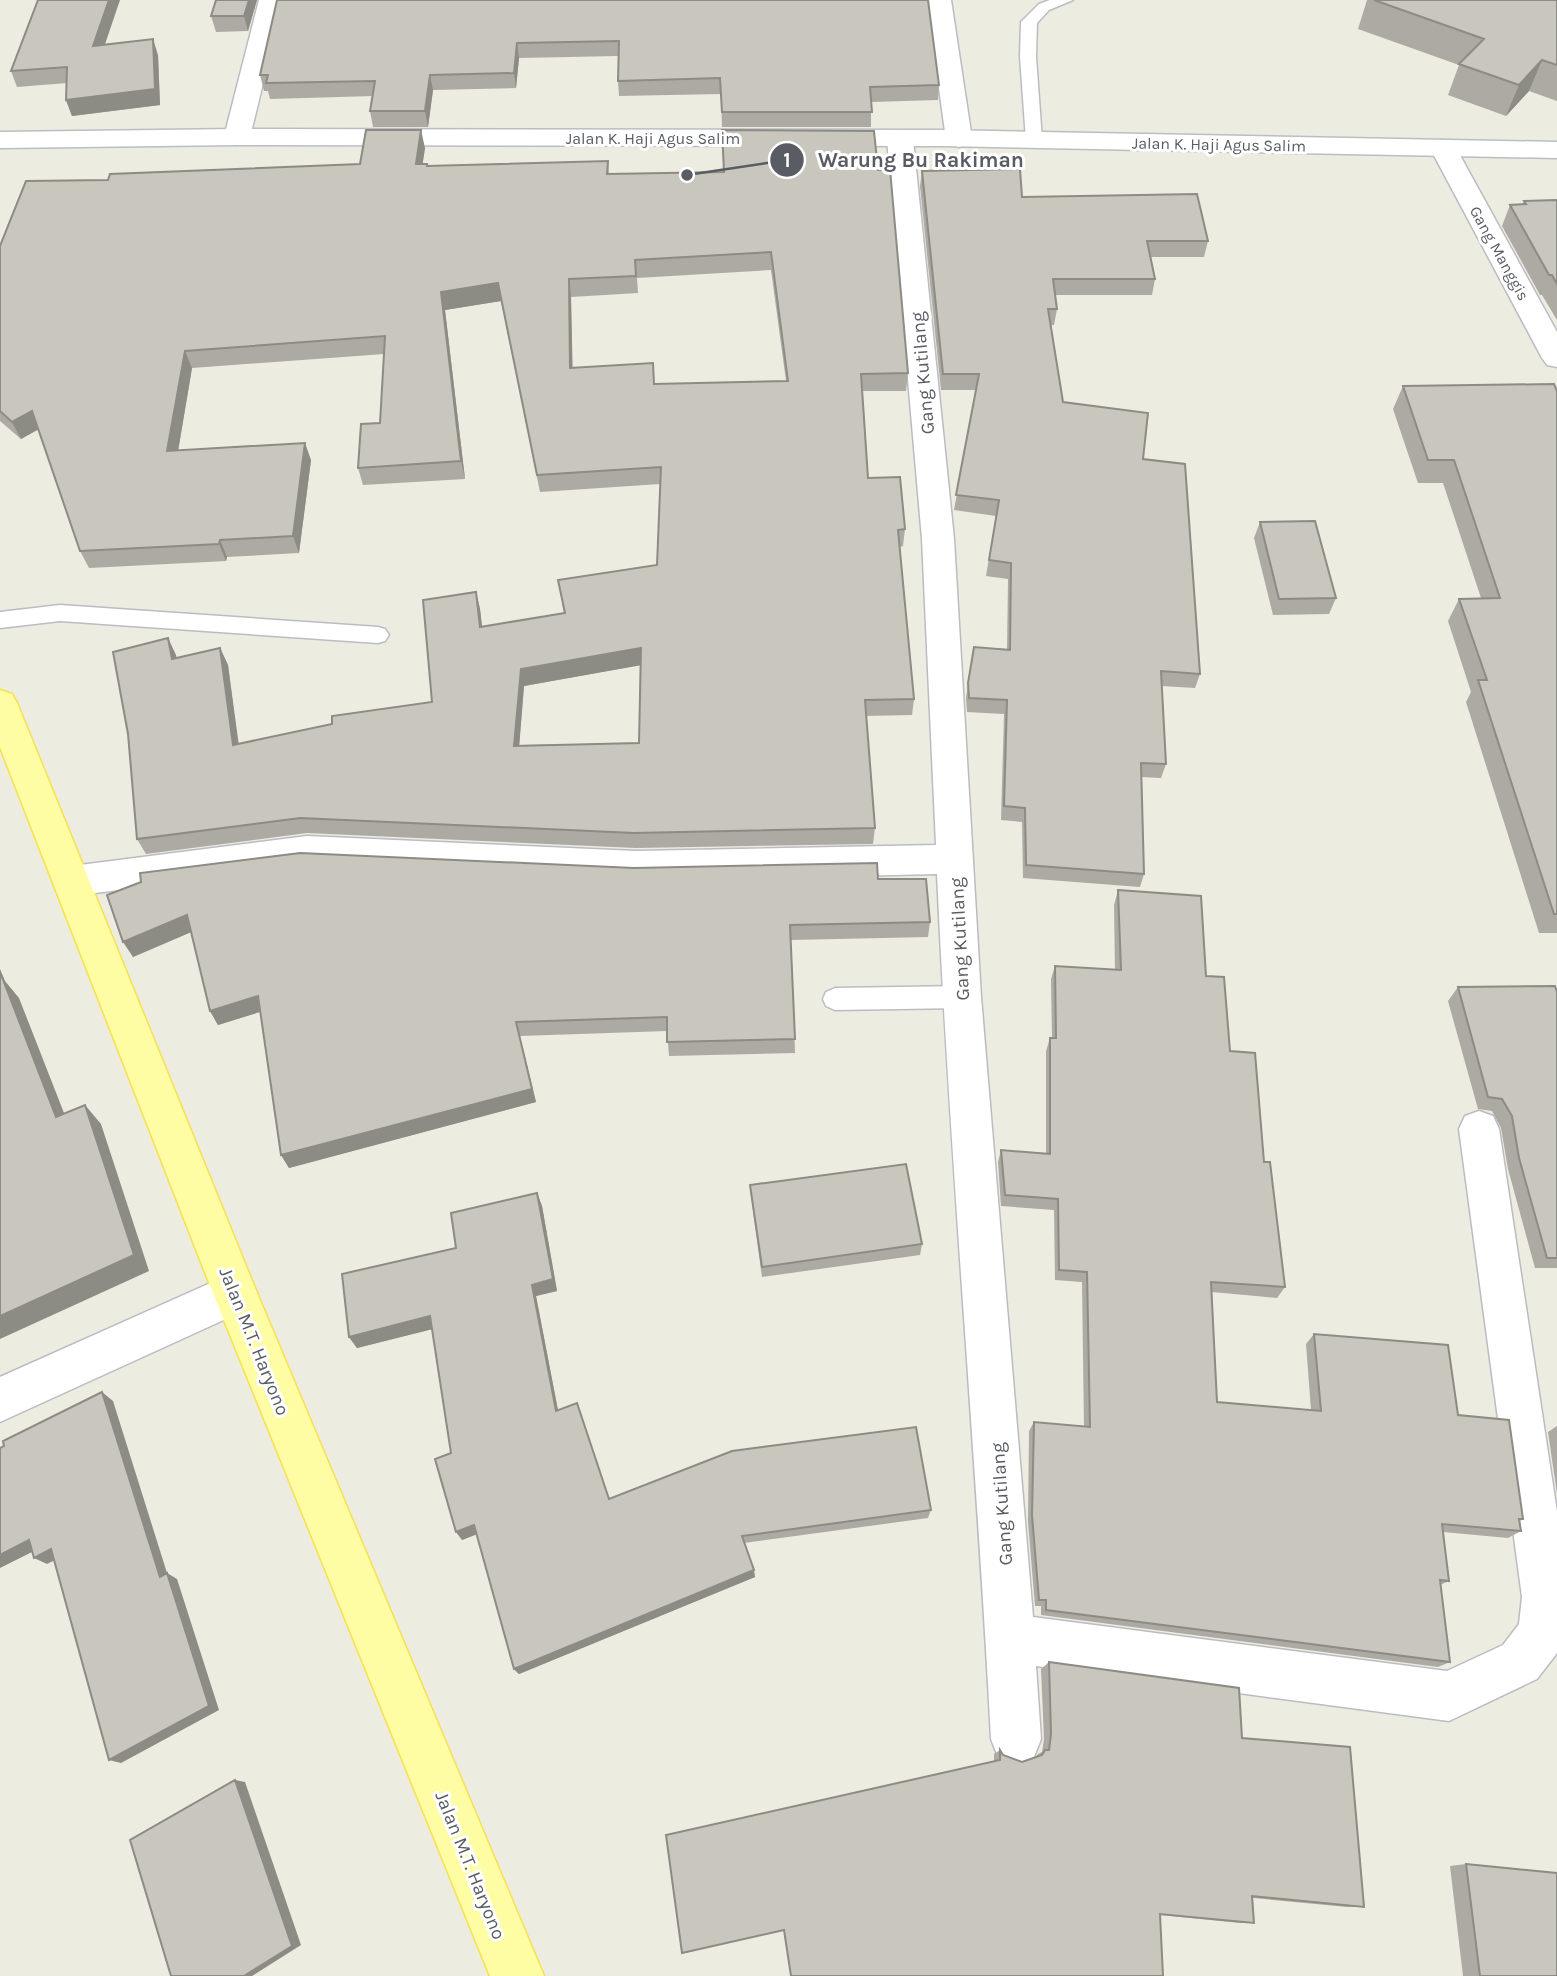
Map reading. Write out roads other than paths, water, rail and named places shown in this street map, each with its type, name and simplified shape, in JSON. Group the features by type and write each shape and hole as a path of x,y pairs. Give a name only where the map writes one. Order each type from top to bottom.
{"main road":[{"name":"Jalan M.T. Haryono","path":"0,703 235,1293 517,1976"}],"street":[{"path":"237,137 271,0"},
{"path":"939,0 959,139"},
{"name":"Jalan K. Haji Agus Salim","path":"0,140 237,137 900,138 1557,150"},
{"name":"Gang Kutilang","path":"900,138 938,539 962,997 1004,1535 1016,1739"},
{"name":"Gang Manggis","path":"1443,148 1557,358"},
{"path":"72,881 215,860 307,851 636,866 954,859"},
{"path":"1009,1638 1449,1696 1520,1662 1542,1633 1546,1597 1479,1129"},
{"path":"0,1400 235,1293"}],"lane":[{"path":"1034,140 1028,57 1030,22 1044,7 1065,0"},
{"path":"0,620 60,613 378,635"},
{"path":"835,999 962,997"}],"place":[{"name":"Warung Bu Rakiman","path":"687,175"}]}
